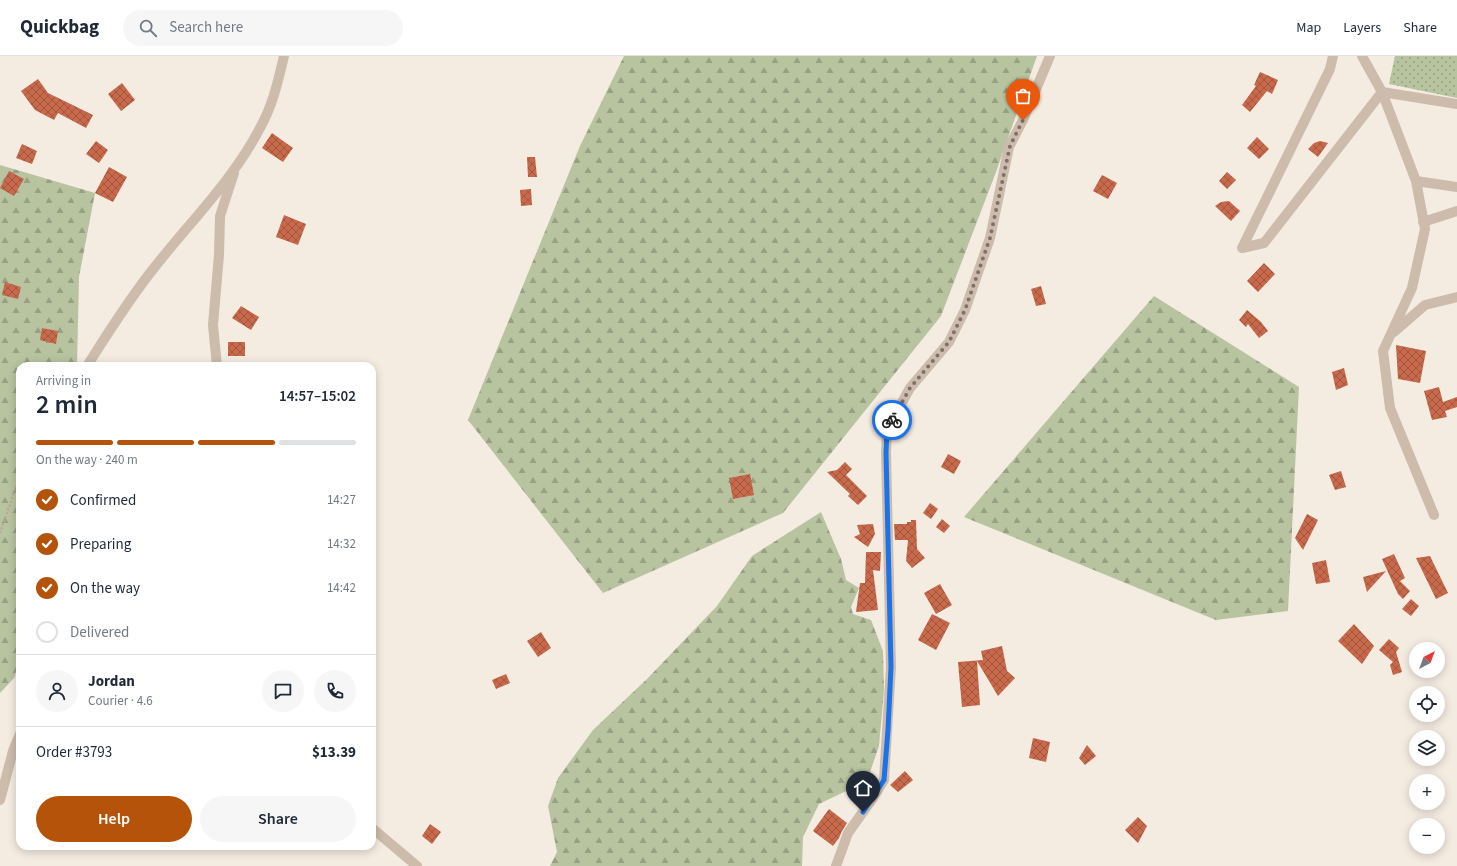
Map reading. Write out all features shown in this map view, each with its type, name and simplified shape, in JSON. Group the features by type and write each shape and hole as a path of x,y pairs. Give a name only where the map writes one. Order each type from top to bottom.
{"street":[{"path":"89,362 111,327 153,269 236,167 261,128 276,91 284,56"},
{"path":"836,866 848,833 884,780 891,667 886,453 887,429 910,388 949,342 965,310 990,238 1010,146 1023,120 1050,56"},
{"path":"1333,56 1330,69 1242,248 1264,244 1382,92"},
{"path":"1362,56 1382,92 1416,181 1425,229 1412,288 1383,351 1390,408 1434,515"},
{"path":"1382,92 1457,104"},
{"path":"217,362 213,325 219,255 220,216 236,167"},
{"path":"1416,181 1457,188"},
{"path":"1423,222 1457,212"},
{"path":"1391,334 1426,305 1457,297"},
{"path":"0,800 16,744"},
{"path":"376,831 417,866"}],"path":[{"path":"0,533 16,487"}],"green space":[{"path":"624,56 1037,56 996,172 941,316 783,513 603,593 468,420 580,146"},
{"path":"1395,56 1457,56 1457,98 1389,84"},
{"path":"0,165 95,193 79,277 77,362 16,362 16,671 15,677 0,693"},
{"path":"1154,296 1299,387 1288,611 1216,620 964,517"},
{"path":"821,512 841,559 846,580 859,588 851,607 853,614 871,620 883,651 884,690 879,746 867,781 819,804 803,837 802,866 550,866 557,852 548,806 558,778 593,730 647,679 717,606 752,556"}],"building":[{"path":"1260,72 1278,80 1272,94 1267,91 1250,112 1242,105 1256,86 1254,85"},
{"path":"38,79 48,93 93,115 86,128 58,113 54,120 35,110 21,91"},
{"path":"122,83 135,100 121,111 108,94"},
{"path":"272,133 293,148 283,162 262,148"},
{"path":"1257,137 1269,149 1259,159 1247,148"},
{"path":"96,141 108,150 99,163 86,154"},
{"path":"1320,141 1328,143 1318,157 1308,149 1314,143"},
{"path":"22,144 37,151 32,164 16,158"},
{"path":"527,157 535,157 537,177 528,177"},
{"path":"109,167 127,177 113,202 95,193"},
{"path":"9,171 24,179 14,196 0,188"},
{"path":"1227,172 1236,180 1227,189 1219,181"},
{"path":"1102,175 1117,183 1108,199 1093,191"},
{"path":"531,189 532,205 521,206 520,190"},
{"path":"1229,201 1240,211 1231,221 1215,206 1221,202"},
{"path":"284,215 306,224 298,245 276,237"},
{"path":"1264,263 1275,274 1258,292 1247,281"},
{"path":"5,282 21,287 18,299 2,295"},
{"path":"1041,286 1046,304 1036,306 1031,289"},
{"path":"241,306 259,317 251,330 232,318"},
{"path":"1247,310 1261,322 1268,331 1259,338 1248,324 1246,327 1239,320"},
{"path":"42,328 58,331 56,344 40,340"},
{"path":"228,342 245,342 245,356 228,356"},
{"path":"1396,345 1426,351 1420,383 1398,379"},
{"path":"1344,368 1348,385 1336,390 1332,372"},
{"path":"1439,387 1443,402 1457,397 1457,407 1445,411 1447,417 1432,420 1424,391"},
{"path":"948,454 961,461 954,474 941,467"},
{"path":"845,462 852,469 846,475 867,496 858,505 848,496 850,494 827,472 837,470"},
{"path":"1341,471 1346,487 1335,490 1329,475"},
{"path":"750,474 754,495 733,499 729,478"},
{"path":"930,503 938,509 931,519 923,513"},
{"path":"1307,514 1318,520 1303,550 1295,538"},
{"path":"942,519 950,526 944,533 936,527"},
{"path":"911,520 916,520 917,549 925,558 912,568 906,561 908,540 895,540 894,524 907,524 907,522 911,522"},
{"path":"873,524 875,534 868,547 854,537 860,534 857,525"},
{"path":"866,552 881,552 880,571 873,570 878,610 856,612 860,583 865,583"},
{"path":"1394,554 1405,578 1400,581 1410,591 1403,599 1398,594 1382,559"},
{"path":"1430,556 1448,593 1436,599 1416,558"},
{"path":"1326,560 1330,582 1316,584 1312,563"},
{"path":"1386,571 1367,592 1363,577"},
{"path":"940,584 952,605 936,614 924,593"},
{"path":"1411,599 1419,606 1411,616 1402,609"},
{"path":"932,614 950,623 936,650 918,640"},
{"path":"1354,624 1374,646 1362,664 1338,641"},
{"path":"541,632 551,648 538,657 527,641"},
{"path":"1389,639 1399,648 1396,652 1402,672 1393,675 1390,665 1393,662 1379,650"},
{"path":"1002,646 1007,671 1015,678 998,696 977,661 980,705 962,707 958,662 983,660 981,651"},
{"path":"506,674 510,683 496,689 492,680"},
{"path":"1033,738 1050,742 1046,762 1029,758"},
{"path":"1087,745 1096,756 1085,765 1079,758"},
{"path":"905,771 913,780 898,792 890,785"},
{"path":"829,809 847,823 833,846 813,831"},
{"path":"1138,817 1147,826 1138,843 1125,830"},
{"path":"430,824 441,832 432,844 422,836"}],"way so far":[{"path":"892,420 910,388 949,342 965,310 990,238 1010,146 1023,120"}],"route":[{"path":"863,812 884,780 887,742 891,667 886,453 887,429 892,420"}]}
